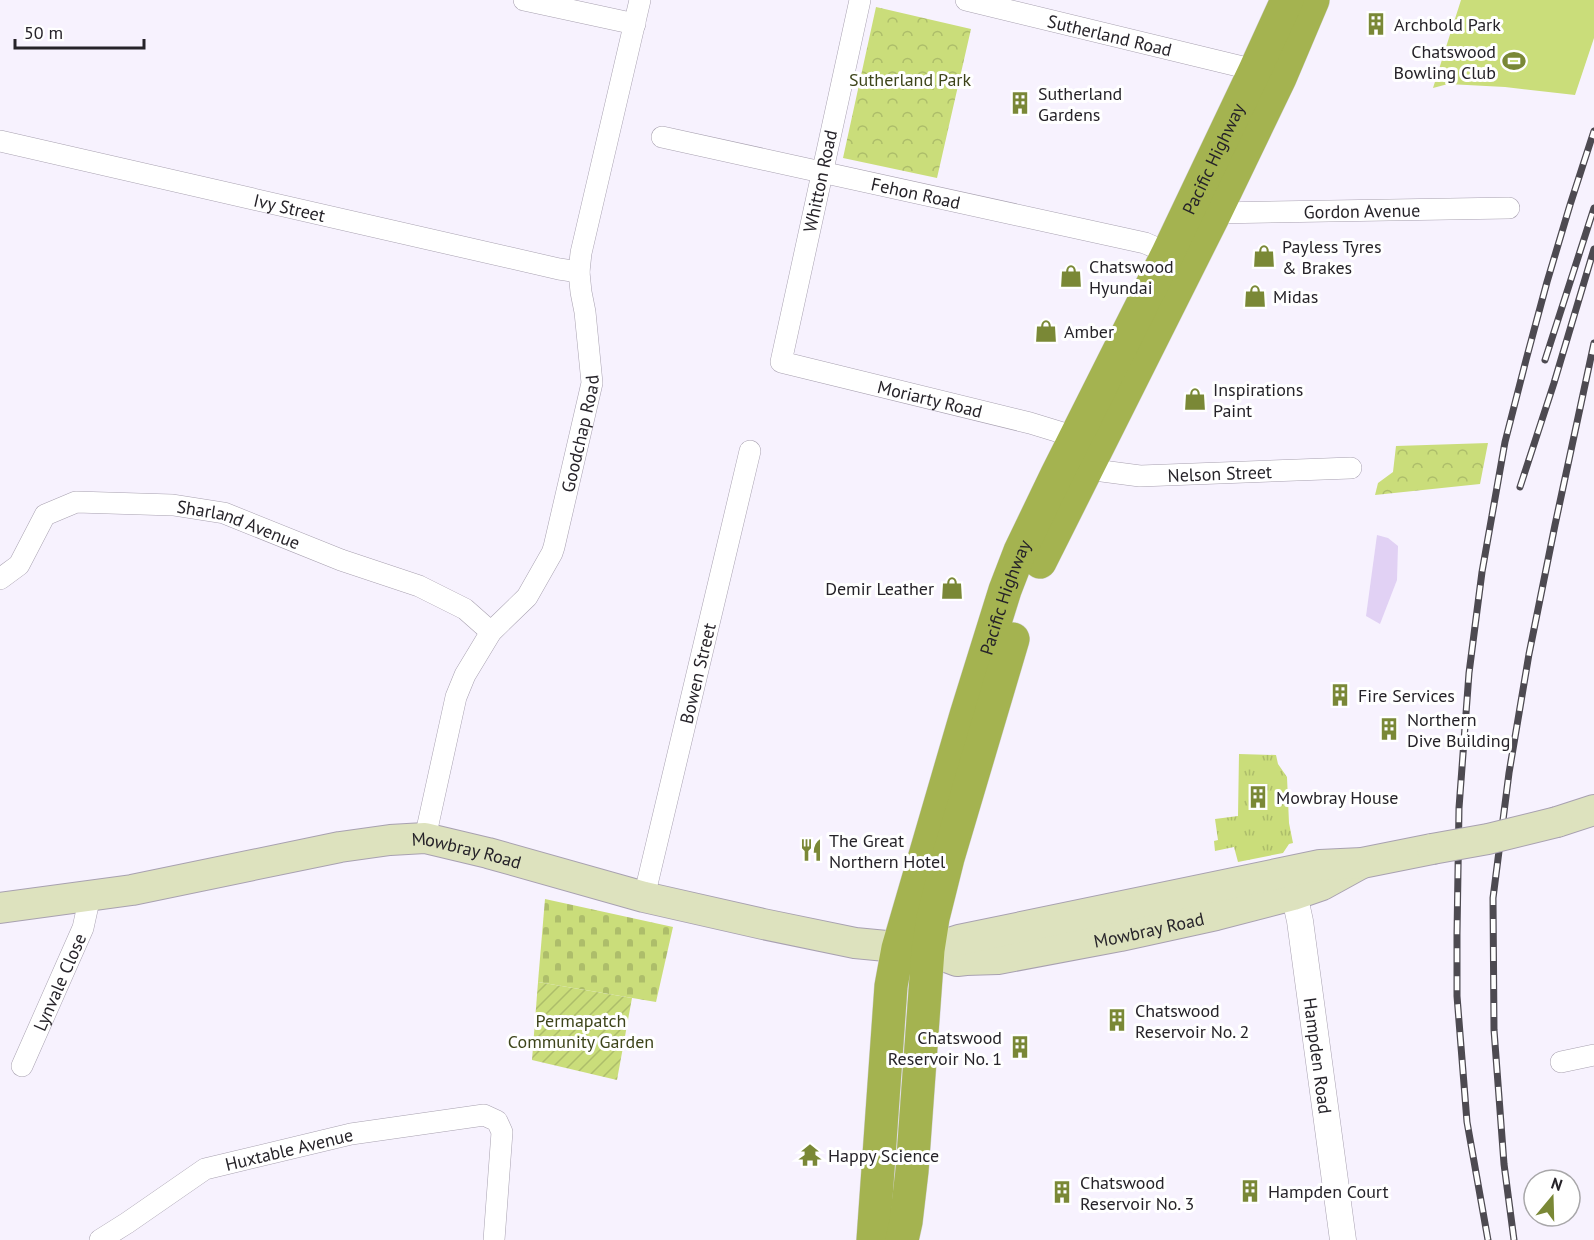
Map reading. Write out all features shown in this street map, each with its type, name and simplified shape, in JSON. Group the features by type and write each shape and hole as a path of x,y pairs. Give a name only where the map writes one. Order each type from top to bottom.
{"highway":[{"name":"Pacific Highway","path":"1083,452 1168,253 1287,0"},
{"name":"Pacific Highway","path":"902,1240 912,1171 913,949 966,715 1005,590 1020,551 1057,474 1083,452 1215,213 1280,78 1313,0"},
{"name":"Pacific Highway","path":"873,1240 891,986 913,949"}],"main road":[{"name":"Mowbray Road","path":"0,908 132,890 340,846 425,838 500,856 644,897 845,942 913,949 1291,883 1322,885 1362,863 1488,839 1580,812"}],"street":[{"path":"524,0 635,24"},
{"name":"Goodchap Road","path":"425,838 456,697 465,675 491,632 527,597 552,553 592,383 579,272 581,253 640,0"},
{"name":"Whitton Road","path":"781,362 860,0"},
{"name":"Sutherland Road","path":"966,0 1256,70"},
{"name":"Fehon Road","path":"662,137 1145,243 1168,253"},
{"name":"Ivy Street","path":"0,141 579,272"},
{"name":"Gordon Avenue","path":"1215,213 1509,208"},
{"name":"Moriarty Road","path":"781,362 1030,423 1066,434 1083,452"},
{"name":"Bowen Street","path":"644,897 750,451"},
{"name":"Nelson Street","path":"1083,452 1102,471 1140,476 1351,468"},
{"name":"Sharland Avenue","path":"0,579 19,566 45,515 75,502 173,505 224,513 342,560 419,586 465,609 491,632"},
{"name":"Hampden Road","path":"1291,883 1300,921 1343,1240"},
{"name":"Lynvale Close","path":"22,1066 83,928 90,896"},
{"path":"1561,1062 1594,1055"},
{"name":"Huxtable Avenue","path":"100,1240 205,1169 351,1134 484,1115 497,1121 502,1132 494,1240"}],"green space":[{"name":"Chatswood Bowling Club","path":"1461,0 1594,0 1594,38 1575,95 1505,87 1448,84 1433,88"},
{"name":"Sutherland Park","path":"876,7 971,29 937,178 843,158"},
{"path":"1488,443 1480,484 1375,495 1378,483 1393,472 1396,446"},
{"path":"1239,754 1276,755 1278,764 1287,777 1289,823 1293,843 1289,844 1283,853 1238,862 1234,847 1215,851 1214,841 1218,840 1215,819 1238,816"},
{"path":"545,899 673,927 656,1002 538,982"},
{"name":"Permapatch Community Garden","path":"538,982 632,998 617,1080 532,1060"}],"shaded area":[{"path":"1377,535 1388,538 1398,546 1397,580 1380,624 1366,616"}],"railway":[{"path":"1488,1240 1467,1122 1457,996 1459,808 1469,673 1482,572 1505,442 1547,282 1594,131"},
{"path":"1545,360 1594,208"},
{"path":"1520,487 1594,249"},
{"path":"1514,1240 1504,1164 1494,1030 1493,898 1509,773 1529,654 1594,343"}],"place":[{"name":"Archbold Park","path":"1376,24"},
{"name":"Chatswood Bowling Club","path":"1514,61"},
{"name":"Sutherland Gardens","path":"1020,103"},
{"name":"Payless Tyres & Brakes","path":"1264,256"},
{"name":"Chatswood Hyundai","path":"1071,276"},
{"name":"Midas","path":"1255,296"},
{"name":"Amber","path":"1046,331"},
{"name":"Inspirations Paint","path":"1195,399"},
{"name":"Demir Leather","path":"952,588"},
{"name":"Fire Services","path":"1340,695"},
{"name":"Northern Dive Building","path":"1389,729"},
{"name":"Mowbray House","path":"1258,797"},
{"name":"The Great Northern Hotel","path":"811,850"},
{"name":"Chatswood Reservoir No. 2","path":"1117,1020"},
{"name":"Chatswood Reservoir No. 1","path":"1020,1047"},
{"name":"Happy Science","path":"810,1155"},
{"name":"Hampden Court","path":"1250,1191"},
{"name":"Chatswood Reservoir No. 3","path":"1062,1192"}]}
